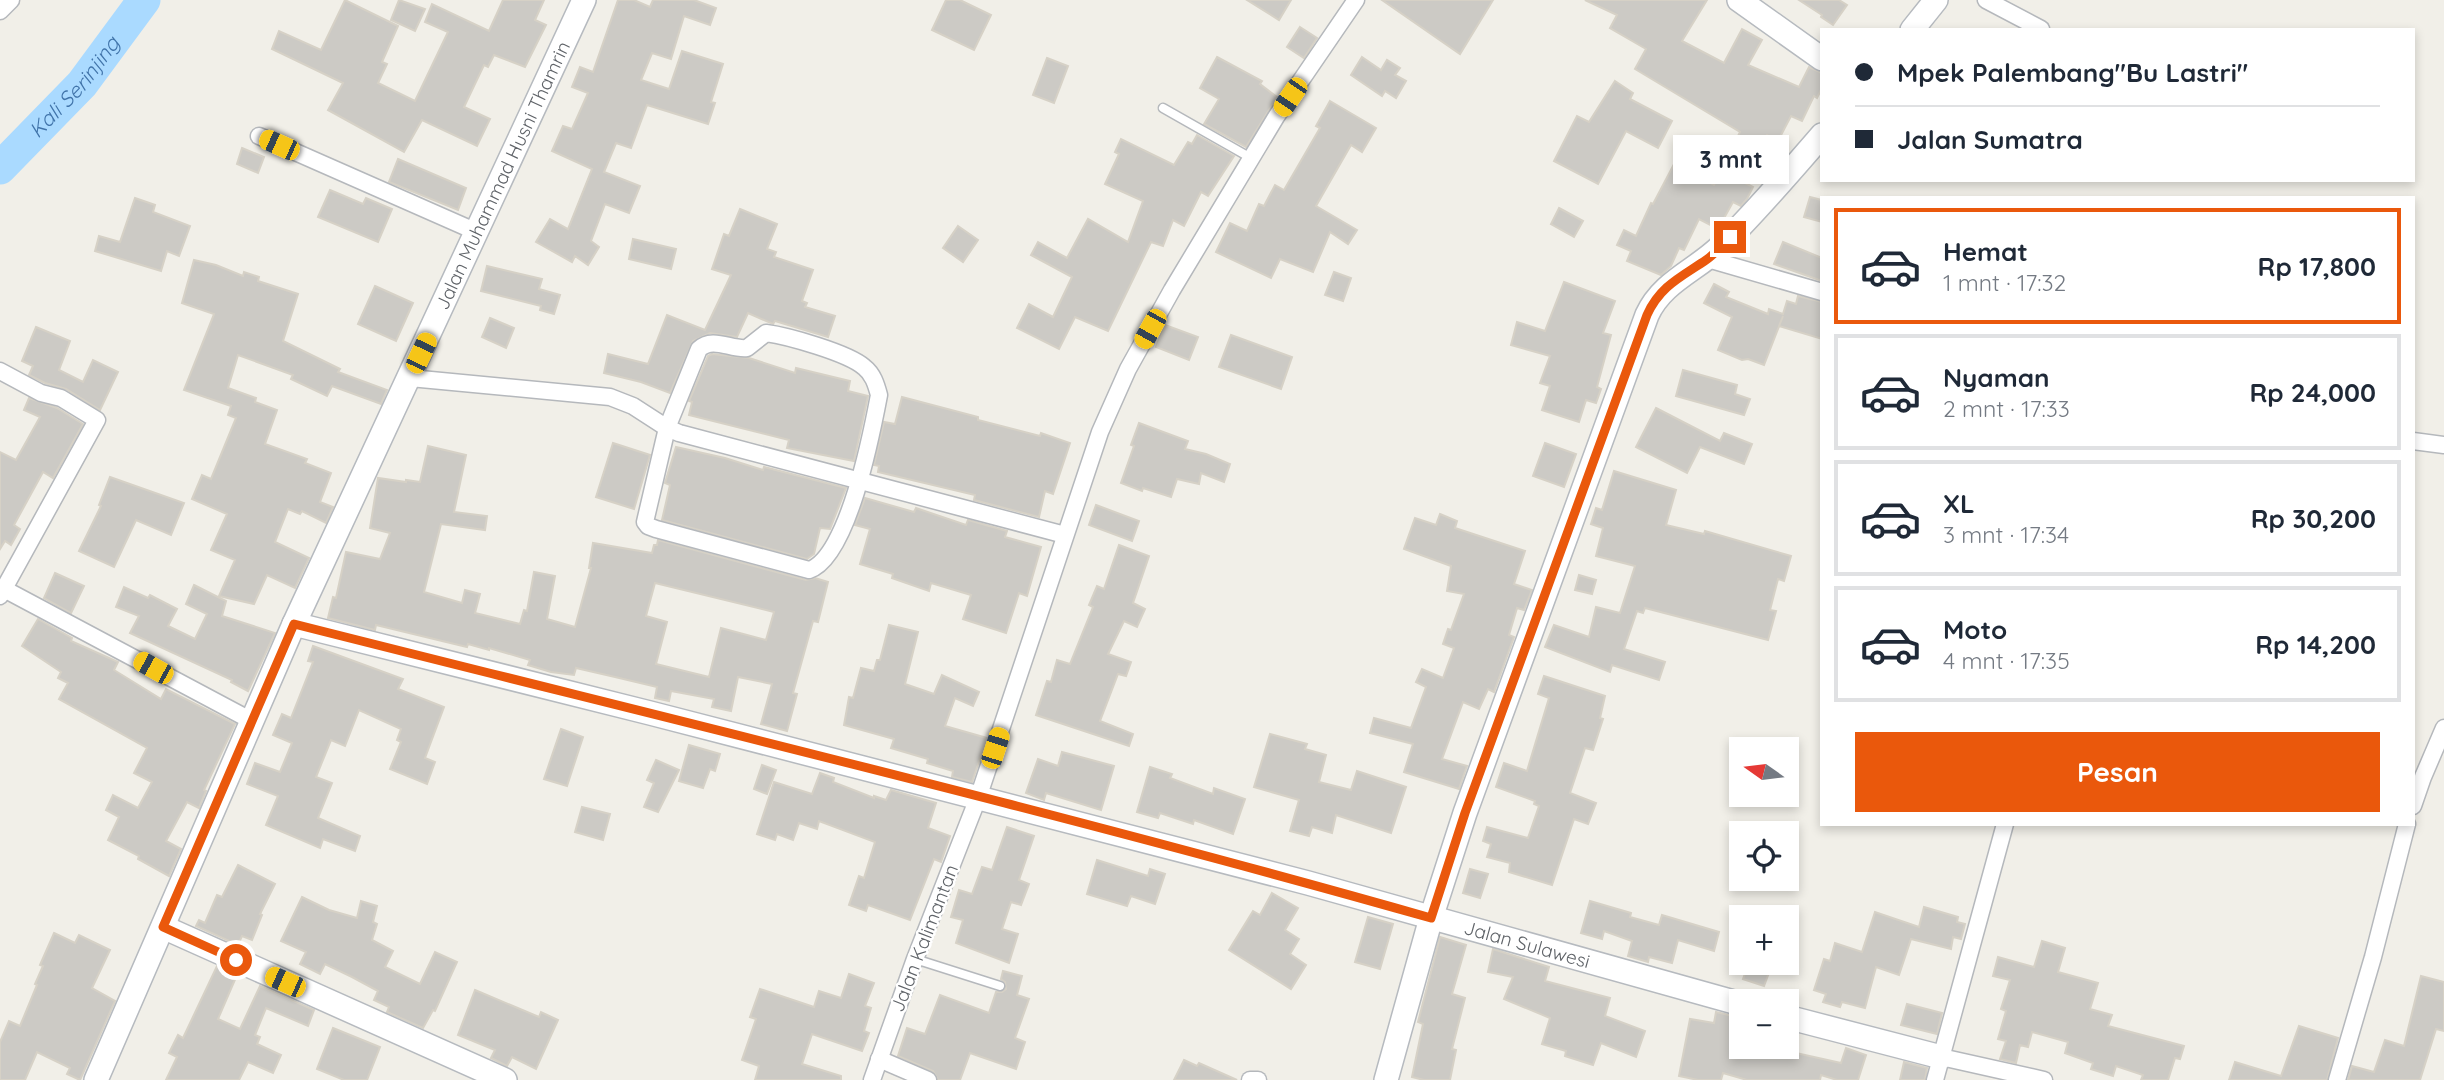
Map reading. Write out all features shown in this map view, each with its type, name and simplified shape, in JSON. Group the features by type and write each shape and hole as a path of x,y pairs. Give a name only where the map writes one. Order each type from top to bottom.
{"street":[{"path":"0,11 11,0"},
{"name":"Jalan Muhammad Husni Thamrin","path":"96,1080 294,624 584,0"},
{"name":"Jalan Kalimantan","path":"872,1080 915,959 978,798 1100,432 1128,369 1276,117 1356,0"},
{"path":"1739,0 1820,58"},
{"path":"1914,28 1936,0"},
{"path":"1986,0 2039,28"},
{"path":"259,136 477,232"},
{"path":"1386,1080 1431,918 1465,813 1647,315 1654,300 1666,287 1708,259 1761,205 1820,137"},
{"path":"1708,259 1820,291"},
{"path":"770,333 841,354 863,365 876,383 879,395 860,481 837,540 814,569 803,570 646,524 667,428 703,345 713,343 743,349 770,333"},
{"path":"0,372 41,394 61,398 97,420 2,592 252,721"},
{"path":"410,378 610,397 633,406 667,428 1065,535"},
{"path":"2415,441 2444,445"},
{"name":"Jalan Sulawesi","path":"294,624 1308,883 1729,1001"},
{"path":"2415,800 2444,728"},
{"path":"1935,1080 2004,826"},
{"path":"2337,1080 2373,957 2406,826"},
{"path":"163,927 505,1080"},
{"path":"1799,1020 1941,1057 2044,1080"},
{"path":"879,1059 928,1080"},
{"path":"1250,1080 1258,1080"}],"lane":[{"path":"1164,108 1251,158"},
{"path":"915,959 1000,986"}],"building":[{"path":"345,0 398,26 382,62 387,64 378,83 415,101 448,32 425,22 432,4 489,31 503,0 544,0 535,20 546,25 525,67 494,55 488,67 484,65 464,107 490,119 477,146 422,120 404,152 328,110 343,83 272,49 279,31 321,50"},
{"path":"399,0 425,9 415,31 391,20"},
{"path":"618,0 634,0 650,7 653,0 694,0 716,8 710,25 684,16 671,59 652,53 641,80 669,89 682,51 723,64 711,102 715,103 708,124 647,105 631,148 616,143 604,172 640,186 629,213 605,204 591,241 599,247 588,265 575,256 572,262 536,242 550,219 568,229 592,169 552,151 563,126 572,129 588,93 572,87 580,67 593,72"},
{"path":"946,0 960,0 991,15 974,50 932,30"},
{"path":"1247,0 1291,0 1279,20"},
{"path":"1382,0 1493,0 1460,54"},
{"path":"1585,0 1707,0 1682,41 1724,63 1742,29 1762,40 1748,65 1799,87 1809,67 1820,72 1820,92 1817,98 1814,96 1802,121 1791,116 1778,141 1767,135 1743,182 1753,187 1747,199 1741,206 1733,202 1718,229 1699,219 1684,250 1679,248 1671,266 1661,275 1627,261 1631,251 1617,245 1624,230 1636,236 1651,203 1653,204 1674,164 1714,185 1740,132 1635,69 1646,49 1610,28 1617,15"},
{"path":"1799,0 1839,0 1847,5 1833,25"},
{"path":"1300,27 1317,38 1304,58 1287,47"},
{"path":"1217,57 1262,81 1260,84 1277,97 1246,147 1204,124 1219,99 1200,88"},
{"path":"1362,57 1381,70 1387,60 1400,68 1395,75 1406,81 1396,98 1385,91 1382,96 1351,75"},
{"path":"1047,58 1068,66 1054,103 1033,95"},
{"path":"1615,81 1633,93 1630,99 1672,121 1658,148 1626,131 1598,184 1554,161 1577,116 1589,122"},
{"path":"1330,101 1376,128 1362,152 1351,145 1316,206 1357,230 1348,244 1330,232 1313,272 1280,259 1271,278 1216,252 1230,223 1247,231 1259,204 1264,206 1275,185 1284,190 1320,128 1316,126"},
{"path":"1197,135 1234,156 1208,196 1201,192 1184,226 1173,220 1163,246 1151,242 1108,331 1075,317 1059,349 1017,328 1029,304 1053,317 1072,277 1031,255 1038,242 1067,258 1088,219 1128,242 1143,201 1105,184 1119,154 1115,152 1121,139 1174,165 1188,142 1192,144"},
{"path":"242,148 264,157 258,173 237,164"},
{"path":"398,159 466,188 458,210 389,182"},
{"path":"330,190 363,204 366,198 392,209 378,242 318,217"},
{"path":"1810,197 1820,200 1820,221 1804,217"},
{"path":"135,198 155,205 153,212 190,226 179,256 167,251 161,271 95,251 99,236 120,242"},
{"path":"1559,208 1583,221 1574,237 1551,224"},
{"path":"740,209 777,224 767,249 776,252 774,257 813,270 802,301 807,303 805,307 835,316 828,337 775,321 773,324 748,313 737,337 710,333 693,341 670,393 641,382 604,373 608,354 648,364 667,315 705,330 731,275 712,269 724,234 729,236"},
{"path":"958,226 978,240 963,262 943,248"},
{"path":"633,239 676,249 671,269 629,259"},
{"path":"1783,242 1820,257 1820,280 1774,264"},
{"path":"194,260 243,276 244,272 259,277 258,281 298,294 283,341 340,369 338,372 387,390 381,404 332,386 327,396 291,379 293,375 238,355 228,388 256,398 255,402 277,410 265,444 307,459 305,463 331,473 320,502 333,507 326,523 302,511 300,514 288,509 275,542 309,558 295,588 267,575 254,604 219,596 235,560 211,550 227,514 192,499 202,475 211,479 236,418 228,415 231,406 184,390 214,314 182,303"},
{"path":"487,266 542,279 539,289 560,295 554,314 540,310 541,306 481,291"},
{"path":"1334,272 1351,278 1343,301 1325,295"},
{"path":"1564,282 1615,301 1603,333 1611,335 1597,387 1601,389 1596,403 1586,400 1579,422 1542,410 1550,386 1540,383 1550,356 1511,345 1517,322 1545,331"},
{"path":"1714,284 1729,292 1726,297 1768,314 1769,309 1783,314 1787,301 1796,304 1798,296 1820,302 1820,338 1779,326 1764,365 1748,359 1742,360 1718,350 1732,317 1704,303"},
{"path":"375,286 413,303 396,341 358,324"},
{"path":"490,318 514,328 506,348 482,337"},
{"path":"1165,325 1198,337 1189,360 1156,347"},
{"path":"36,327 70,341 59,370 83,382 93,360 118,372 100,410 66,389 29,375 33,366 22,361"},
{"path":"1231,335 1292,357 1281,389 1219,367"},
{"path":"712,354 749,358 795,373 796,368 850,381 848,391 868,396 854,461 787,448 789,440 689,415 692,402 689,401 708,356"},
{"path":"1683,370 1737,385 1735,394 1750,399 1744,415 1676,396"},
{"path":"902,397 978,417 978,420 1040,436 1041,433 1070,443 1053,494 1045,491 1039,517 974,500 975,495 878,472 879,466 874,465 884,422 895,424"},
{"path":"29,398 57,408 83,424 53,478 43,472 14,525 20,529 11,545 5,541 0,549 0,452 16,460 40,417 24,410"},
{"path":"1656,408 1720,441 1724,433 1752,444 1744,464 1700,447 1687,473 1636,447"},
{"path":"1139,423 1188,441 1185,449 1230,464 1224,482 1201,473 1199,484 1177,479 1171,497 1121,483"},
{"path":"613,443 650,455 634,509 596,497"},
{"path":"1545,443 1576,454 1564,487 1533,476"},
{"path":"428,446 466,455 454,512 487,516 485,530 441,524 424,592 462,603 465,590 480,594 475,613 520,624 524,610 527,611 534,572 555,576 547,619 575,627 591,568 593,543 652,553 658,540 806,580 815,578 828,582 818,622 813,621 793,693 797,694 787,731 761,724 772,684 738,677 731,711 712,707 714,699 671,691 669,701 655,698 657,687 576,668 574,675 551,672 528,665 530,660 489,648 468,644 467,647 376,625 375,630 328,618 333,597 336,598 346,552 380,559 390,533 370,528 378,478 420,482","holes":["655,583 774,612 766,640 721,628 709,677 656,664 667,622 646,616"]},
{"path":"676,447 846,488 830,529 820,528 814,554 807,559 662,520 670,485 665,483"},
{"path":"1614,471 1676,490 1666,525 1704,534 1705,531 1791,556 1784,581 1778,579 1770,610 1776,611 1768,640 1645,608 1643,613 1637,611 1624,649 1665,662 1659,680 1612,665 1610,672 1545,647 1554,625 1589,637 1596,607 1620,613 1635,566 1596,556 1603,528 1591,524 1596,508 1602,510"},
{"path":"110,477 184,503 171,535 136,520 114,567 79,551 101,506 99,505"},
{"path":"865,498 914,512 916,508 966,525 968,520 1007,531 1005,537 1041,547 1027,596 1019,593 1006,633 963,619 971,595 931,583 929,591 892,578 893,574 860,564 870,529 855,525"},
{"path":"1096,505 1139,521 1132,541 1089,525"},
{"path":"1440,514 1457,521 1455,528 1525,551 1514,584 1532,590 1524,610 1517,608 1509,635 1514,637 1494,692 1488,689 1479,709 1463,702 1442,759 1467,766 1459,789 1404,772 1413,744 1370,733 1374,718 1411,728 1426,687 1416,682 1422,669 1443,678 1454,648 1443,644 1464,594 1447,591 1451,566 1404,549 1415,518 1436,525"},
{"path":"1119,545 1149,556 1133,603 1145,609 1137,627 1124,621 1108,654 1131,662 1126,676 1118,674 1100,721 1133,734 1129,746 1036,715 1047,681 1051,682 1057,660 1070,664 1093,607 1089,605 1097,586 1104,589"},
{"path":"55,573 84,586 71,613 44,598"},
{"path":"1579,575 1596,580 1592,594 1575,590"},
{"path":"194,585 226,601 222,616 275,633 248,691 231,682 232,680 130,633 139,616 116,607 124,587 148,598 150,595 177,609 168,626 195,639 207,614 186,604"},
{"path":"38,619 72,638 71,641 118,662 114,670 161,699 166,689 235,724 204,790 206,791 199,808 187,802 166,841 181,849 169,876 108,840 119,817 106,810 113,795 138,808 152,782 134,773 147,748 59,699 68,683 58,678 61,672 22,646"},
{"path":"889,625 918,632 905,684 934,694 942,675 979,692 973,706 955,698 945,726 987,738 972,782 952,777 953,771 927,763 928,759 891,748 894,739 844,725 849,697 853,698 861,668 874,671 877,660 880,660"},
{"path":"313,646 403,679 398,689 444,707 425,758 435,762 427,784 390,769 401,742 397,740 401,729 359,710 345,746 331,740 316,777 332,783 318,818 360,836 355,851 323,839 320,848 266,825 278,796 247,784 255,763 280,772 292,743 273,735 282,714 291,718 313,662 308,661"},
{"path":"1544,676 1605,696 1600,718 1603,719 1593,750 1585,748 1570,793 1596,803 1588,824 1574,819 1552,885 1509,872 1510,863 1487,857 1491,844 1483,841 1487,827 1528,838 1539,806 1534,804 1535,801 1496,787 1504,763 1527,771 1549,698 1538,694"},
{"path":"561,729 583,737 567,786 544,779"},
{"path":"1270,734 1307,744 1305,749 1326,755 1319,782 1351,790 1357,771 1406,787 1391,833 1336,815 1332,833 1312,827 1309,836 1290,831 1299,800 1254,787"},
{"path":"689,745 720,754 715,771 710,769 703,788 679,781"},
{"path":"1062,752 1114,766 1101,810 1046,793 1044,800 1026,793 1038,759 1058,766"},
{"path":"656,760 679,770 658,812 644,807 654,783 647,780"},
{"path":"762,765 776,770 767,794 754,789"},
{"path":"1150,767 1172,774 1170,778 1213,794 1214,788 1245,799 1233,834 1194,820 1193,824 1160,813 1158,818 1137,812"},
{"path":"820,773 834,778 833,782 874,798 886,800 891,790 936,803 928,828 950,836 941,862 934,859 910,920 868,905 866,911 849,905 859,876 864,878 875,842 819,821 817,829 799,823 793,840 777,834 775,840 757,834 774,782 812,794"},
{"path":"582,807 610,814 603,840 575,832"},
{"path":"1007,827 1034,836 1019,880 1029,884 1021,905 1011,902 1002,929 1018,934 1009,963 956,943 963,920 951,917 959,890 972,894 982,867 992,870"},
{"path":"1097,860 1148,876 1150,869 1165,874 1155,904 1131,896 1127,906 1087,894"},
{"path":"238,865 275,884 260,914 262,915 252,940 242,936 238,945 196,926 199,920 205,923 217,895 222,897"},
{"path":"1470,869 1488,874 1480,898 1463,893"},
{"path":"1272,893 1298,908 1285,930 1299,939 1290,954 1306,965 1291,989 1229,950 1253,911 1260,915"},
{"path":"302,897 329,910 357,918 361,901 377,906 373,922 377,924 372,940 393,951 385,967 420,984 435,952 457,962 435,1011 433,1010 423,1028 387,1012 389,1007 374,1000 378,991 352,977 325,964 320,974 300,964 306,952 281,941"},
{"path":"1590,901 1631,913 1630,917 1659,925 1662,915 1719,932 1714,951 1678,940 1672,963 1649,957 1648,962 1628,956 1632,941 1604,931 1602,939 1581,933"},
{"path":"1924,907 1958,917 1957,922 1965,924 1961,939 1953,937 1951,949 1911,939 1899,975 1876,967 1865,1008 1842,1002 1840,1007 1823,1002 1826,994 1814,990 1824,959 1830,961 1835,943 1862,952 1875,912 1919,927"},
{"path":"1368,917 1393,924 1380,969 1355,962"},
{"path":"54,933 75,943 79,935 110,950 92,988 115,1001 80,1080 67,1074 70,1068 37,1052 25,1080 0,1080 0,1042 9,1021 20,1026 37,985 35,984 43,966 40,965"},
{"path":"1440,937 1466,945 1452,994 1465,998 1452,1049 1456,1050 1450,1080 1424,1080 1412,1077 1423,1024 1418,1022"},
{"path":"2042,941 2065,948 2058,972 2098,983 2090,1009 2112,1015 2108,1026 2184,1046 2180,1059 2175,1058 2168,1080 2141,1080 2143,1075 2116,1066 2113,1076 2091,1069 2093,1063 2065,1053 2068,1042 2032,1032 2028,1047 2020,1045 2016,1063 2000,1059 2006,1041 1998,1039 2006,1011 2001,1009 2010,980 1993,976 1998,957 2034,967"},
{"path":"1493,949 1549,967 1545,981 1610,998 1605,1016 1645,1031 1636,1057 1601,1043 1593,1065 1565,1056 1566,1051 1542,1044 1550,1018 1504,999 1513,977 1488,972"},
{"path":"217,966 237,975 218,1019 240,1029 260,986 314,1010 308,1026 266,1008 255,1035 260,1037 257,1044 281,1055 273,1073 248,1062 239,1080 166,1080 177,1057 169,1053 178,1035 183,1038"},
{"path":"1003,971 1022,976 1017,995 1029,999 1015,1038 1025,1042 1016,1069 970,1053 960,1080 938,1080 933,1071 898,1056 907,1028 925,1034 940,995 989,1013 996,992 1006,989 1005,982 1001,979"},
{"path":"849,974 874,983 865,1006 871,1008 864,1031 869,1033 862,1051 812,1034 802,1064 841,1076 841,1080 755,1080 759,1066 742,1060 756,1019 750,1017 760,989 814,1007 819,991 841,998"},
{"path":"1744,975 1768,975 1764,986 1743,979"},
{"path":"2421,976 2444,982 2444,1031 2436,1029 2420,1080 2348,1080 2352,1066 2374,1072 2385,1040 2404,1046"},
{"path":"475,990 539,1017 541,1012 558,1020 536,1069 512,1057 507,1066 491,1058 495,1050 458,1035"},
{"path":"1907,1004 1942,1013 1937,1034 1901,1025"},
{"path":"1716,1012 1729,1015 1729,1059 1799,1059 1799,1054 1841,1063 1846,1048 1866,1055 1858,1080 1837,1080 1821,1075 1820,1080 1747,1080 1723,1073 1721,1080 1698,1080 1679,1076 1690,1019 1714,1023"},
{"path":"2299,1026 2338,1038 2327,1080 2229,1080 2235,1062 2281,1076"},
{"path":"333,1028 380,1047 367,1080 344,1080 317,1069"},
{"path":"1184,1060 1197,1066 1199,1063 1237,1080 1174,1080"},
{"path":"1904,1062 1927,1068 1925,1080 1900,1080"}],"waterway":[{"name":"Kali Serinjing","path":"0,168 82,84 144,0"}],"route":[{"path":"236,960 163,927 294,624 1308,883 1431,918 1465,813 1647,315 1654,300 1666,287 1708,259 1730,237"}]}
